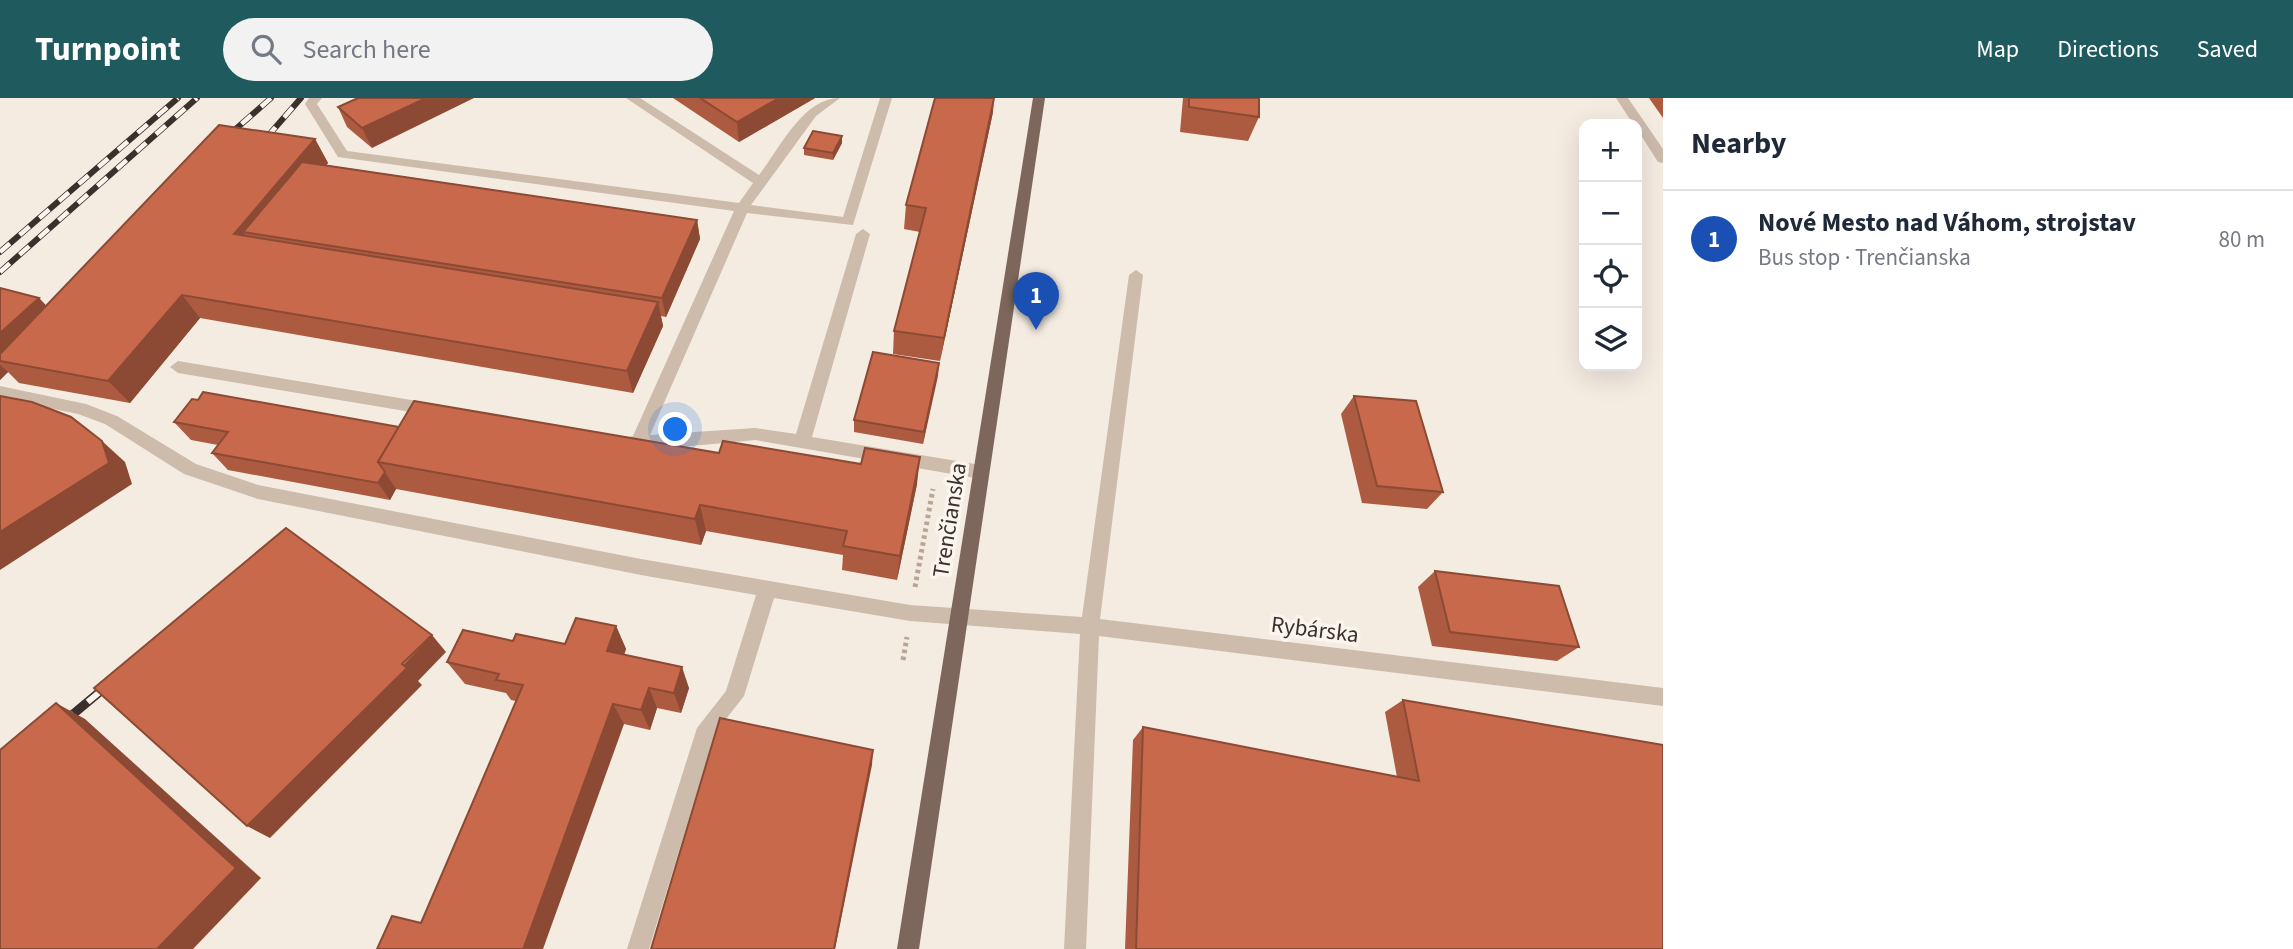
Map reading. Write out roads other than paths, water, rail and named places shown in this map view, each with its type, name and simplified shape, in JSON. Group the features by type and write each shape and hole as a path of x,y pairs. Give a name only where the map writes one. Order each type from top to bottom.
{"main road":[{"name":"Trenčianska","path":"908,949 1039,98"}],"lane":[{"path":"316,98 311,104 343,154 848,222 886,98"},
{"path":"632,98 761,182"},
{"path":"638,444 742,208 812,113 834,98"},
{"path":"1622,98 1663,159"},
{"path":"802,442 863,234"},
{"path":"1075,949 1090,626 1136,275"},
{"path":"178,368 448,412"},
{"name":"Rybárska","path":"0,392 80,408 111,419 190,469 258,492 768,589 910,613 1090,626 1663,697"},
{"path":"610,439 638,444 755,434 981,472"},
{"path":"638,949 707,728 734,696 768,589"}],"railway":[{"path":"0,252 178,98"},
{"path":"0,272 197,98"},
{"path":"222,141 271,98"},
{"path":"267,137 301,98"},
{"path":"60,725 114,680"}],"place":[{"name":"Nové Mesto nad Váhom, strojstav","path":"1036,330"}]}
